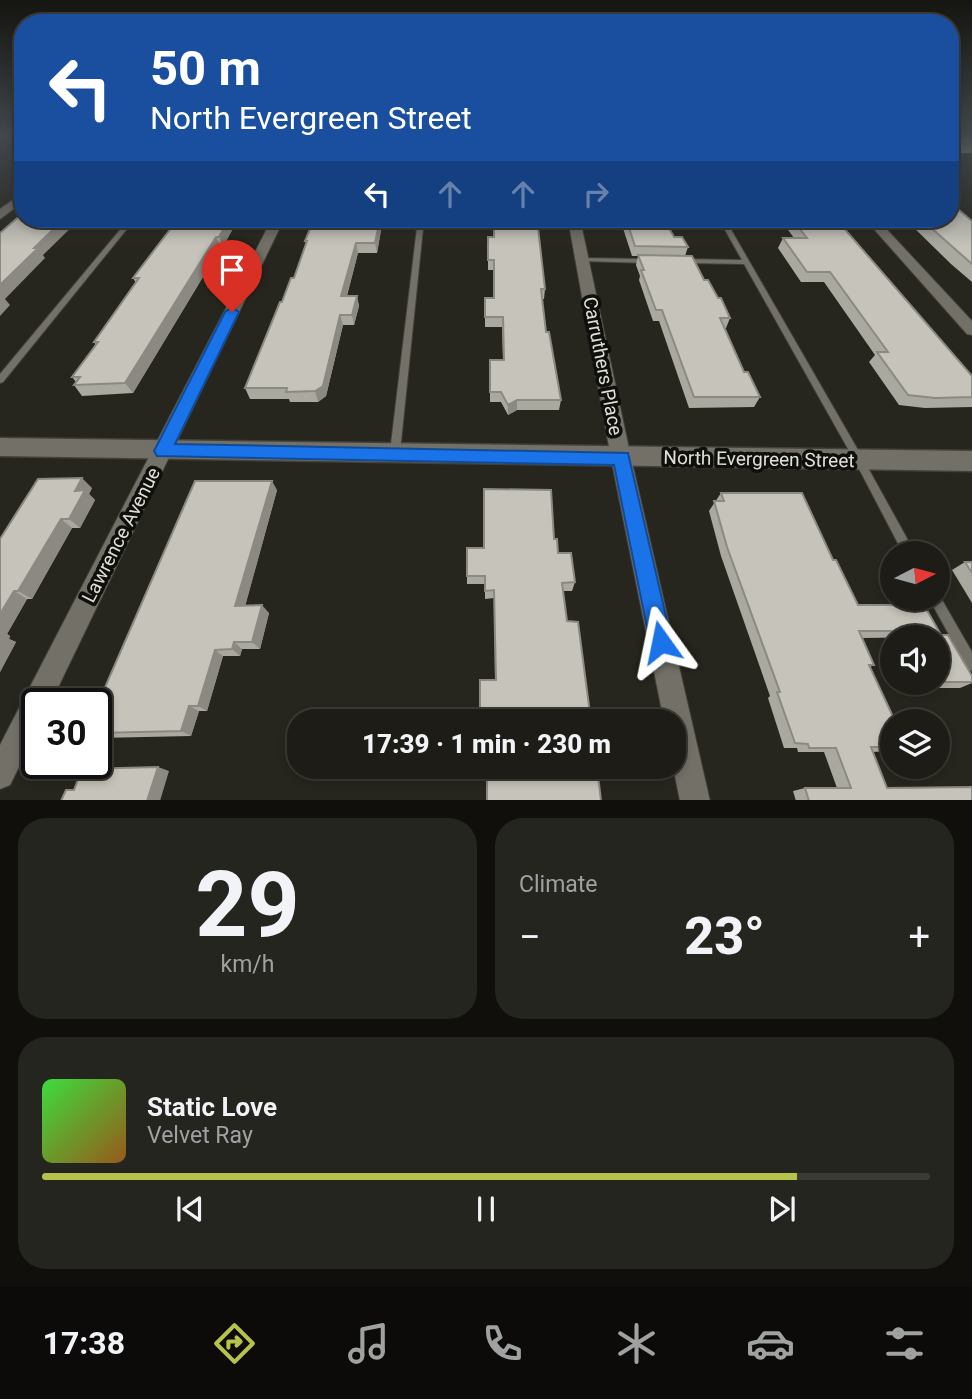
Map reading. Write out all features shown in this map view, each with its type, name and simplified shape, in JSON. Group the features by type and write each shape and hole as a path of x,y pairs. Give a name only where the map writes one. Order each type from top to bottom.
{"street":[{"path":"0,215 14,204"},
{"name":"Lawrence Avenue","path":"0,775 274,228"},
{"name":"Carruthers Place","path":"576,228 621,458 695,800"},
{"path":"879,228 972,330"},
{"name":"North Evergreen Street","path":"0,447 972,461"}],"lane":[{"path":"0,380 125,228"},
{"path":"395,454 420,228"},
{"path":"727,228 903,541"},
{"path":"582,260 660,261"},
{"path":"673,261 746,262"},
{"path":"942,611 972,665"}],"building":[{"path":"959,210 972,221 972,264 931,228 959,228"},
{"path":"14,221 14,228 55,228 0,285 0,233"},
{"path":"171,228 224,228 125,383 74,385 80,377 72,377 139,278 133,278"},
{"path":"310,228 378,228 375,243 356,243 341,296 357,296 352,315 340,315 323,386 315,391 286,392 287,388 245,388 280,302 291,278 294,278"},
{"path":"494,228 538,228 545,289 541,289 546,332 549,332 561,400 517,400 508,405 501,392 490,392 490,360 504,360 503,317 485,317 485,298 494,298 494,260 488,260 488,237 494,237"},
{"path":"629,228 669,228 674,237 682,237 688,247 635,246"},
{"path":"799,228 844,228 972,376 972,397 935,398 908,395 877,352 888,352 830,272 807,272 783,238 807,238"},
{"path":"638,255 692,256 704,280 708,280 718,298 721,298 730,318 720,318 744,372 748,372 760,397 694,397 662,310 656,310"},
{"path":"82,478 75,491 85,490 69,519 61,519 18,591 14,591 0,614 0,539 38,479"},
{"path":"195,481 272,481 235,606 262,605 252,642 234,642 232,649 215,650 198,706 189,706 181,731 112,733 112,688 105,688"},
{"path":"484,489 551,490 554,539 557,539 558,553 571,553 575,582 562,583 567,621 578,622 589,709 480,709 480,680 496,680 494,590 485,591 485,576 467,576 467,548 484,548"},
{"path":"721,493 802,493 833,560 836,560 858,605 880,605 880,611 927,611 935,625 880,625 880,631 859,631 874,665 869,665 880,689 880,695 883,695 889,709 880,709 880,747 871,747 880,770 880,779 883,779 887,788 972,787 972,800 809,800 805,788 851,788 836,748 809,748 808,744 795,743 777,692 780,692 727,547 714,501 724,501"},
{"path":"965,562 972,562 972,573"},
{"path":"950,638 972,676 972,682 950,682"},
{"path":"158,767 147,800 61,800 66,790 74,790 78,779 112,779 112,768"},
{"path":"487,779 598,779 601,800 487,800"}],"route":[{"path":"232,312 163,451 621,458 661,642"}]}
